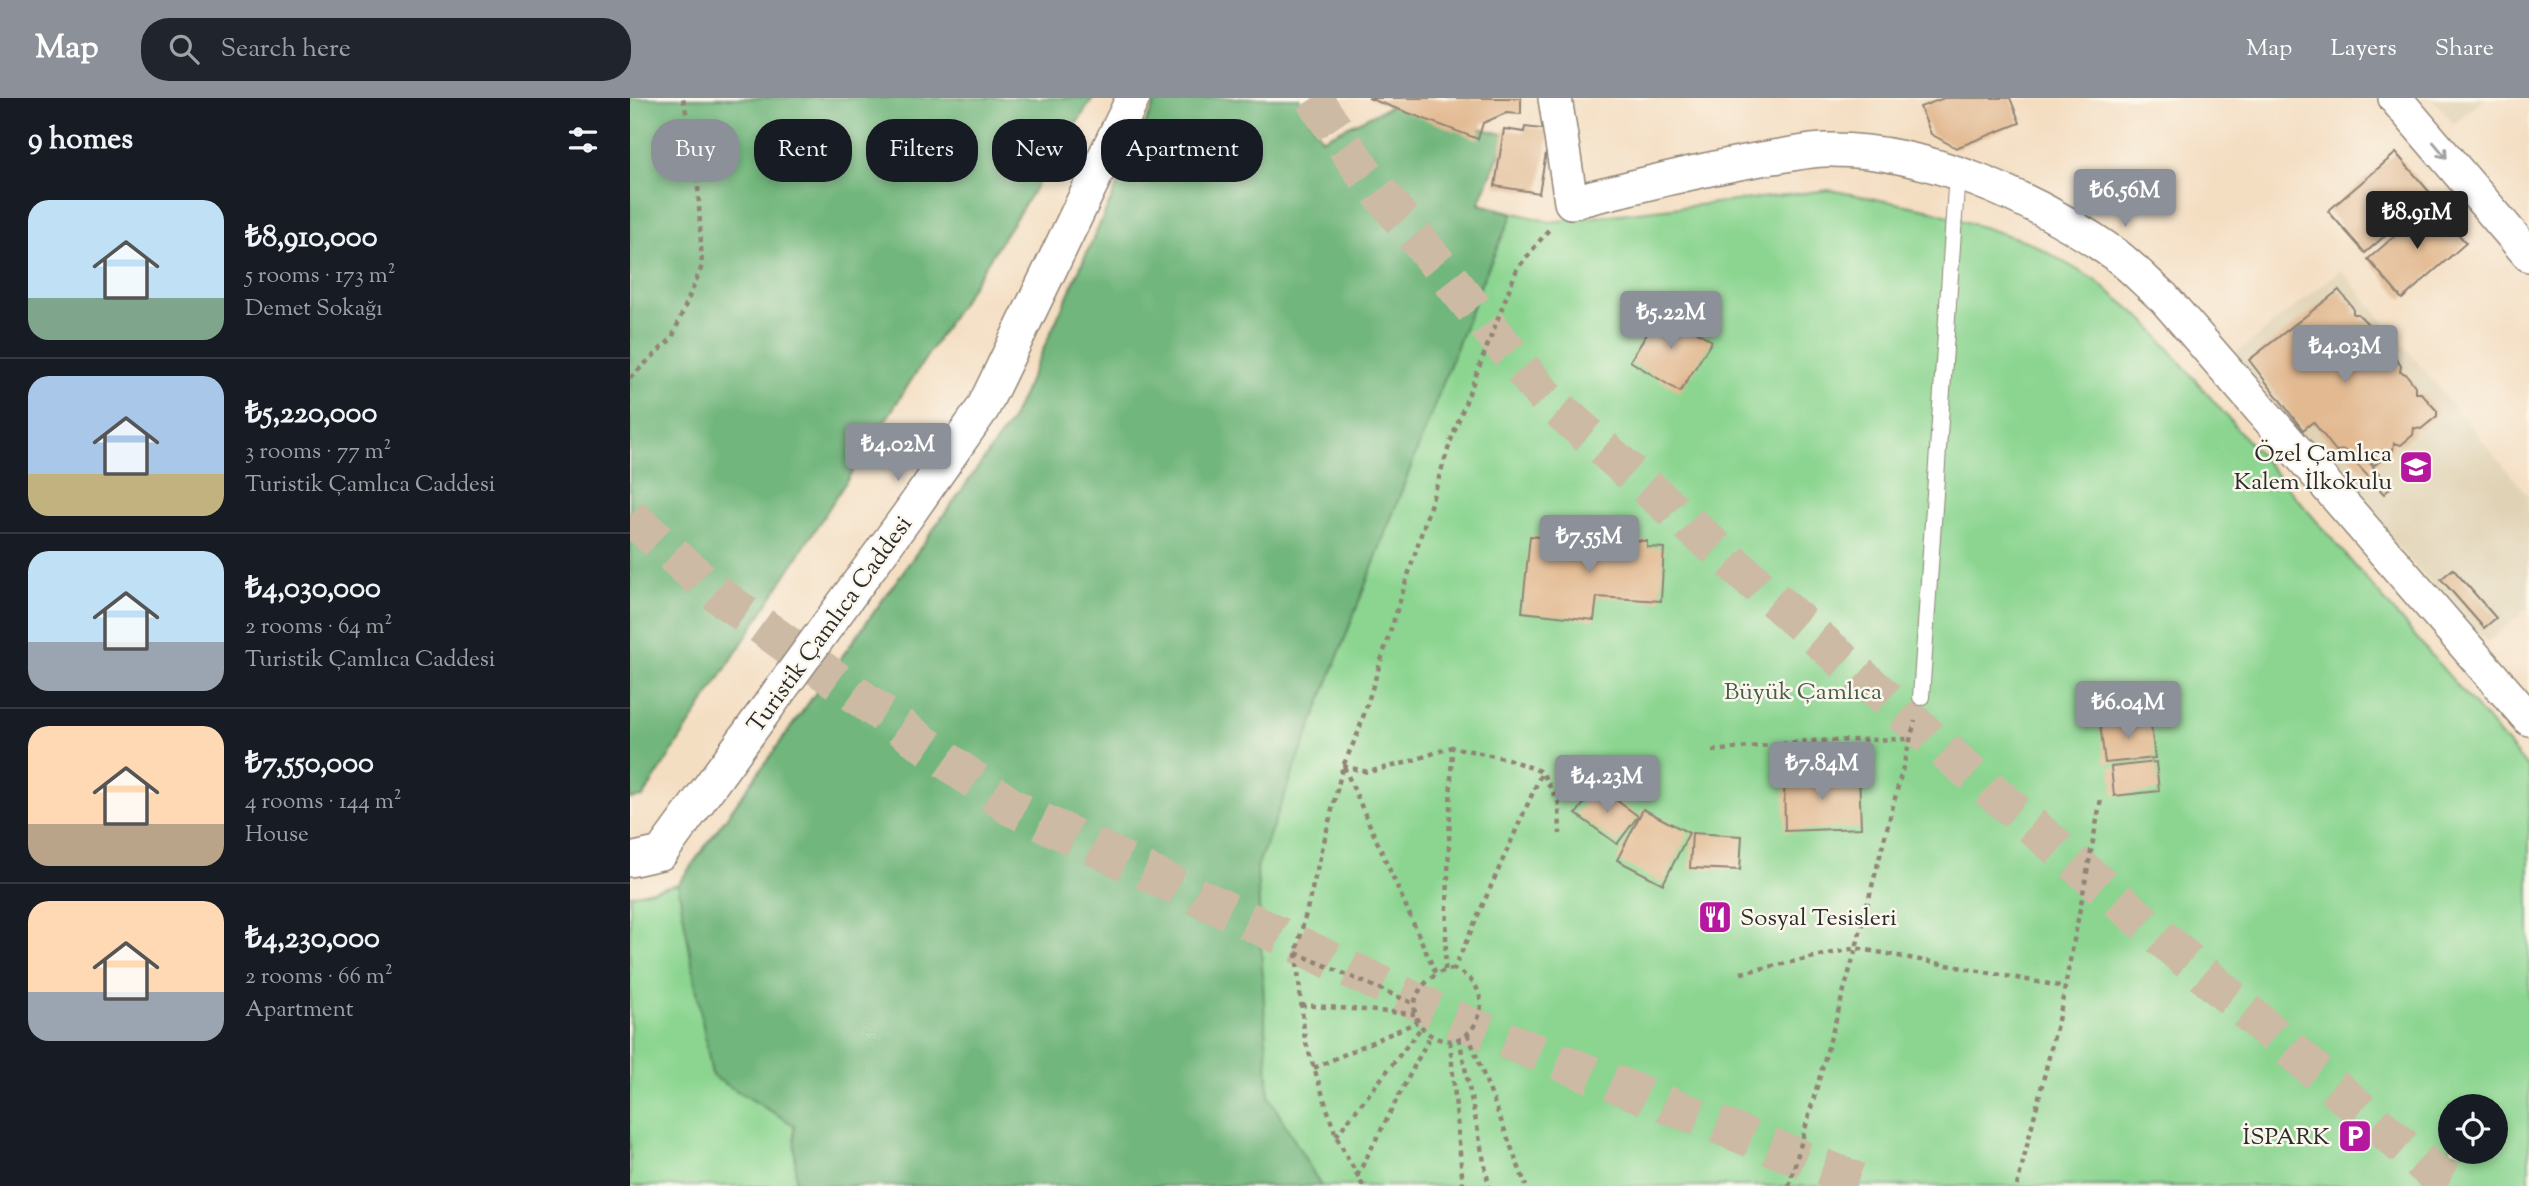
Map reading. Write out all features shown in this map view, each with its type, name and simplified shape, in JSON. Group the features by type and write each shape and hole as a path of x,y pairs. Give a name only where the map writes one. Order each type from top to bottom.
{"street":[{"name":"Turistik Çamlıca Caddesi","path":"630,860 661,852 908,515 983,408 1133,98"},
{"path":"1555,98 1571,202 1744,162 1825,150 1889,155 1957,173 2020,198 2066,223 2118,257 2164,298 2529,719"},
{"path":"2395,98 2529,255"}],"lane":[{"path":"1921,696 1957,173"}],"path":[{"path":"630,378 671,338 702,266 697,165 683,98"},
{"path":"1363,1186 1336,1136 1305,1040 1296,953 1343,766 1358,733 1451,440 1517,269 1571,202"},
{"path":"1789,1186 1856,948 1921,696"},
{"path":"1712,751 1807,741 1910,739"},
{"path":"1343,766 1368,772 1452,747 1508,758 1542,772 1559,804 1560,834"},
{"path":"1445,970 1452,747"},
{"path":"1343,766 1436,974"},
{"path":"1454,969 1542,772"},
{"path":"2017,1186 2065,987 2101,799"},
{"path":"1741,973 1856,948 2065,987"},
{"path":"1296,953 1415,1004"},
{"path":"1454,969 1467,975 1478,989 1481,1008 1468,1034 1450,1041 1430,1036 1421,1028 1415,1014 1415,1004 1422,986 1436,974 1454,969"},
{"path":"1301,1005 1415,1014"},
{"path":"1314,1068 1417,1022"},
{"path":"1336,1136 1421,1028"},
{"path":"1468,1034 1526,1186"},
{"path":"1357,1176 1430,1036"},
{"path":"1459,1038 1489,1186"},
{"path":"1450,1041 1463,1186"}],"shaded area":[{"path":"2432,98 2486,98 2454,124"},
{"name":"Özel Çamlıca Kalem İlkokulu","path":"2341,270 2529,497 2529,607 2487,642 2379,528 2235,354"}],"green space":[{"path":"630,98 1093,98 1079,119 992,119 992,182 1039,182 643,797 630,799"},
{"name":"Büyük Çamlıca","path":"1157,98 1299,98 1322,139 1391,106 1480,204 1550,222 1830,190 1926,209 2029,242 2095,280 2145,321 2529,769 2529,1186 630,1186 630,895 678,884 1010,423 1119,182 1263,182 1263,119 1148,119"},
{"path":"1157,98 1299,98 1322,139 1391,106 1507,135 1479,204 1513,213 1483,279 1257,867 1269,1097 1321,1186 796,1186 794,1125 712,1076 678,885 1010,423 1119,182 1263,182 1263,119 1148,119"}],"building":[{"path":"1368,98 1521,98 1521,114 1506,113 1483,123 1478,139"},
{"path":"1944,98 2010,98 2020,123 1956,148 1931,134 1920,107"},
{"path":"1525,127 1550,130 1539,193 1495,186 1504,129 1524,132"},
{"path":"2396,153 2432,195 2365,253 2328,211"},
{"path":"2432,204 2466,243 2402,299 2368,259"},
{"path":"2339,290 2353,308 2353,314 2358,314 2370,326 2370,332 2375,332 2385,346 2385,353 2393,354 2401,366 2400,372 2406,374 2415,386 2415,393 2421,393 2437,411 2437,416 2421,429 2414,428 2413,435 2401,445 2394,443 2393,450 2375,465 2369,462 2391,487 2384,494 2344,450 2336,451 2313,422 2303,430 2249,360"},
{"path":"1662,310 1712,341 1680,392 1630,361"},
{"path":"1530,536 1603,544 1603,538 1647,541 1647,547 1664,548 1661,601 1597,597 1594,620 1522,612"},
{"path":"2453,569 2496,618 2484,628 2441,579"},
{"path":"2150,718 2155,758 2105,763 2100,724"},
{"path":"2156,762 2159,791 2114,796 2111,767"},
{"path":"1859,772 1861,828 1785,831 1784,775"},
{"path":"1597,786 1638,816 1617,844 1576,814"},
{"path":"1643,809 1689,833 1663,884 1617,860"},
{"path":"1692,833 1742,836 1740,870 1690,868"}],"tunnel":[{"path":"1313,98 1364,173 1546,398 1935,742 2437,1176 2456,1186"},
{"path":"630,516 713,591 1011,807 1451,1018 1869,1186"}],"place":[{"name":"Özel Çamlıca Kalem İlkokulu","path":"2416,467"},
{"name":"Sosyal Tesisleri","path":"1715,917"},
{"name":"İSPARK","path":"2355,1136"}]}
